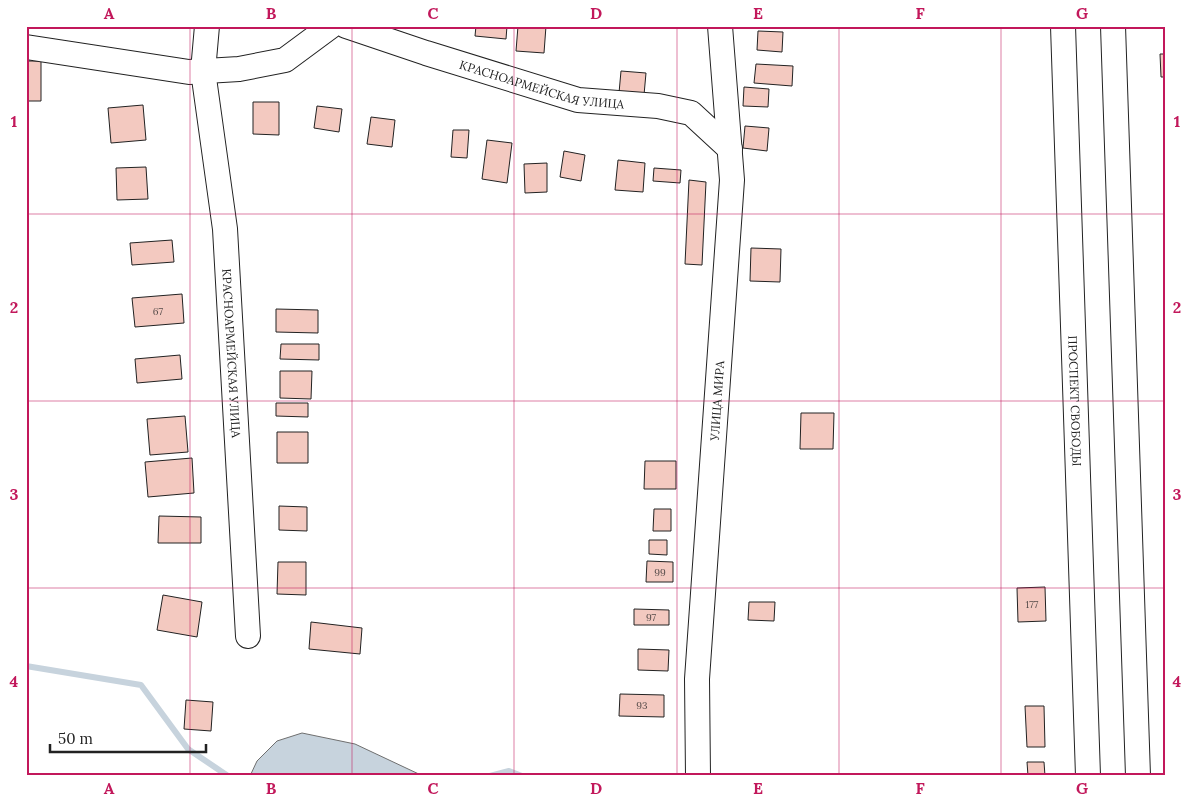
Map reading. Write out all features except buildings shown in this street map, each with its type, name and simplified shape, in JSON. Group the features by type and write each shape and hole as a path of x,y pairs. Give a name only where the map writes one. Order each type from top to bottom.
{"street":[{"name":"КРАСНОАРМЕЙСКАЯ УЛИЦА","path":"207,26 203,71 225,229 248,636"},
{"path":"26,47 189,72 239,70 285,60 331,26"},
{"name":"КРАСНОАРМЕЙСКАЯ УЛИЦА","path":"346,26 426,54 578,100 658,106 691,113 730,149"},
{"name":"УЛИЦА МИРА","path":"698,776 697,679 732,180 720,26"},
{"name":"ПРОСПЕКТ СВОБОДЫ","path":"1063,26 1088,776"},
{"path":"1113,26 1138,776"}],"shaded area":[{"path":"302,733 355,744 423,776 250,776 257,761 277,741"}],"waterway":[{"path":"26,666 141,685 188,749 228,776"},
{"path":"490,776 509,771 522,776"}]}
